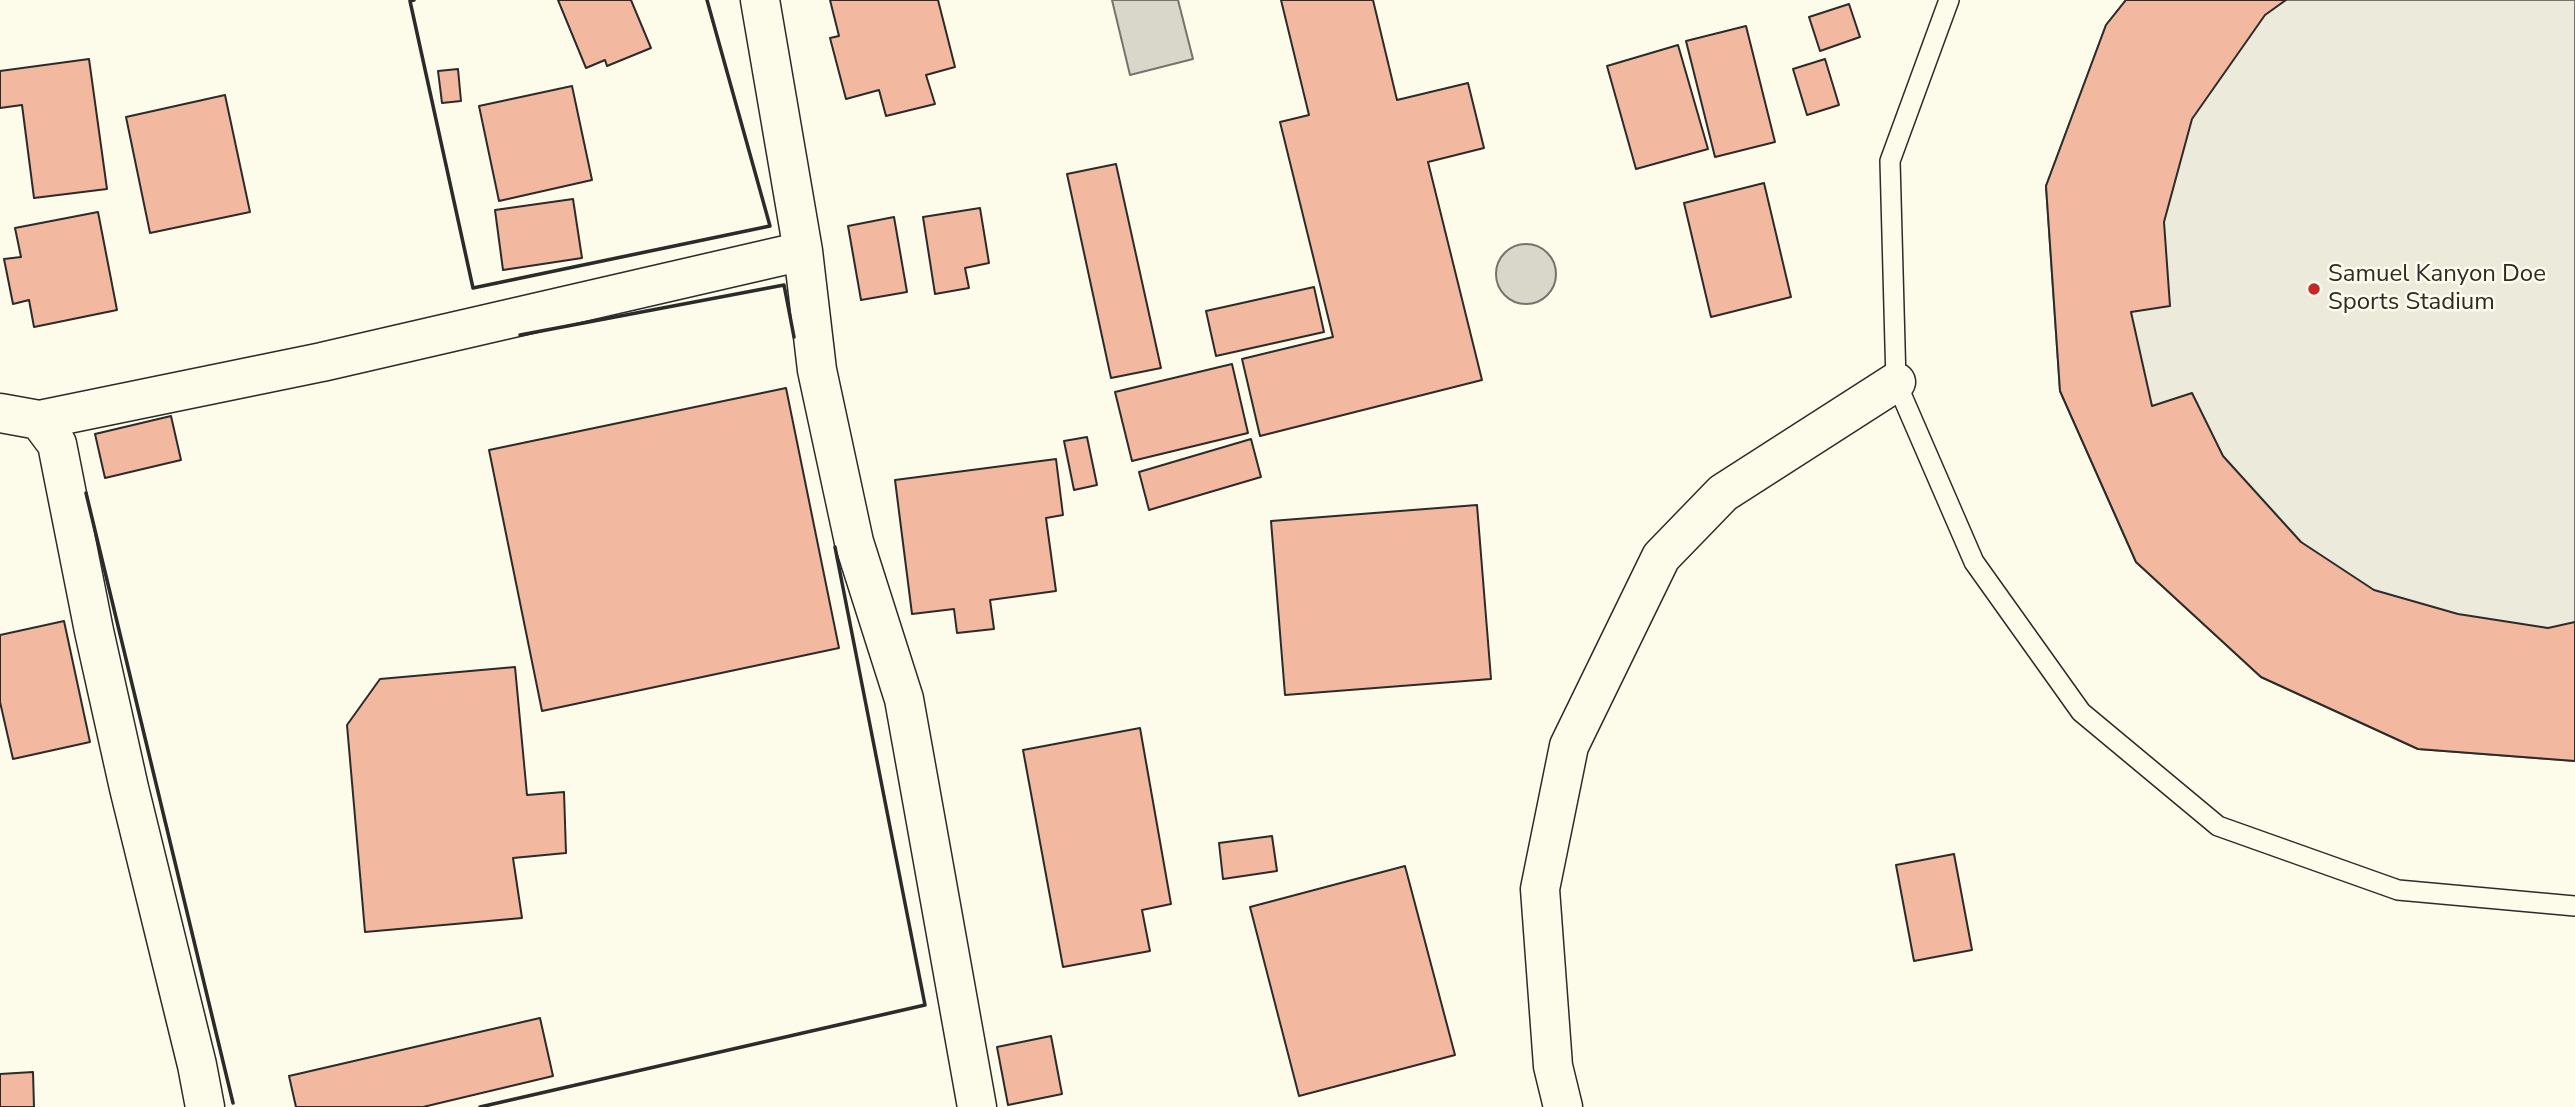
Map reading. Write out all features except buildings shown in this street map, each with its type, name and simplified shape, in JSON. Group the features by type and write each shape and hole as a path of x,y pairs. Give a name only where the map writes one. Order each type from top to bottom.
{"street":[{"path":"760,0 803,251 817,370 853,542 904,699 977,1107"},
{"path":"0,412 39,420 335,359 803,251"},
{"path":"1563,1107 1553,1066 1540,889 1569,746 1661,557 1723,492 1896,382"},
{"path":"39,420 57,444 129,788 205,1107"}],"lane":[{"path":"1949,0 1890,161 1896,382 1974,562 2081,712 2218,826 2398,890 2575,906"}],"shaded area":[{"path":"1112,0 1178,0 1193,59 1130,75"},
{"name":"Samuel Kanyon Doe Sports Stadium","path":"2126,0 2575,0 2575,761 2418,749 2261,677 2136,562 2060,391 2046,186 2106,25"},
{"path":"1520,244 1532,244 1551,257 1556,274 1554,286 1543,299 1532,304 1520,304 1501,291 1496,280 1496,268 1509,249"}],"wall":[{"path":"414,0 410,1 473,288 770,226 707,0"},
{"path":"520,335 784,285 794,337"},
{"path":"86,493 233,1103"},
{"path":"480,1107 925,1005 835,547"}],"place":[{"name":"Samuel Kanyon Doe Sports Stadium","path":"2314,289"}]}
